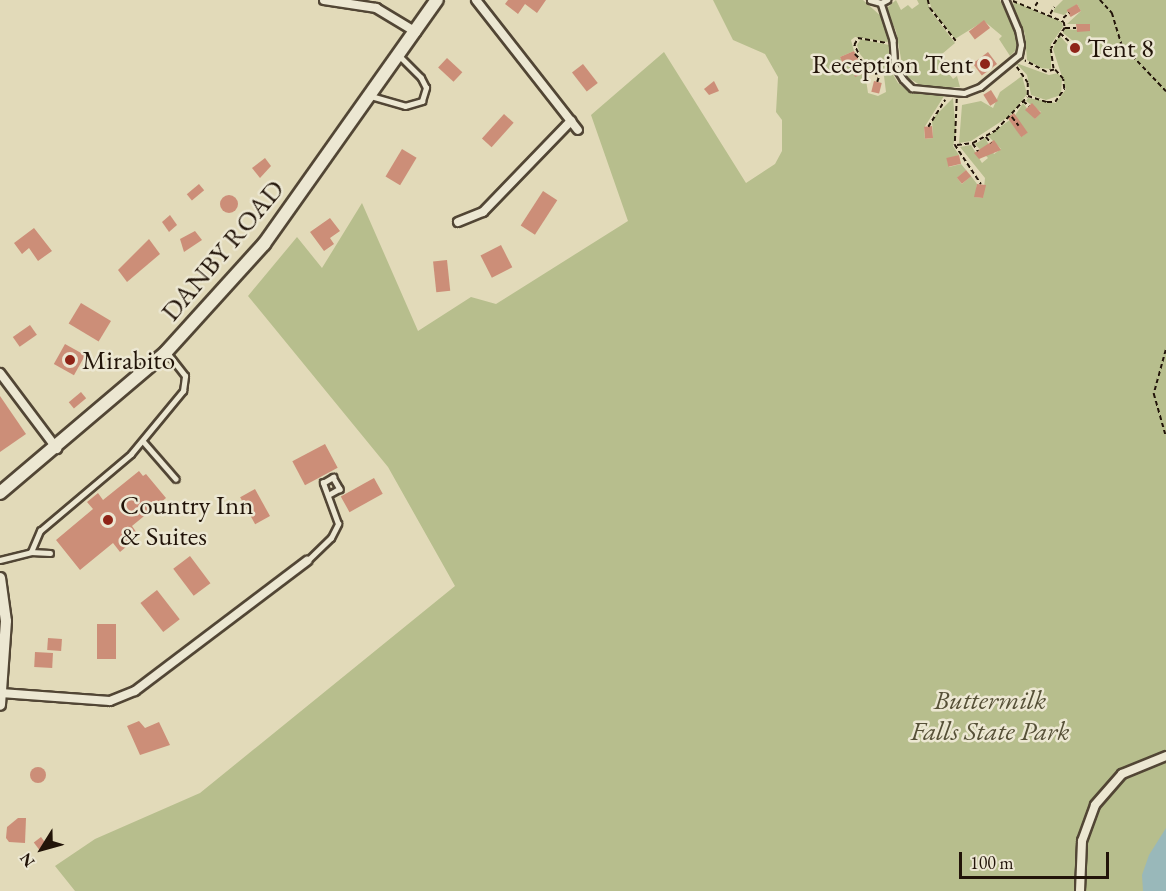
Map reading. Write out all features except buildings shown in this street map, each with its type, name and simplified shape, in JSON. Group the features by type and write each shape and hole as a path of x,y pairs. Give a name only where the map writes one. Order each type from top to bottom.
{"main road":[{"name":"DANBY ROAD","path":"0,494 57,449 166,352 264,244 437,0"}],"street":[{"path":"324,0 376,8 416,32"},
{"path":"476,0 578,130"},
{"path":"458,222 483,212 571,122"},
{"path":"0,373 57,449"},
{"path":"1,693 110,701 135,691 307,561"},
{"path":"0,578 6,621 0,705"},
{"path":"1080,891 1082,841 1095,805 1122,774 1166,756"}],"lane":[{"path":"870,0 881,3 887,0"},
{"path":"881,3 893,44 895,66 912,88 954,92 980,87 1019,56 1021,45 1006,1"},
{"path":"371,96 405,106 422,101 426,88 421,78 399,56"},
{"path":"31,552 40,531 143,441 185,387 185,376 166,352"},
{"path":"143,441 176,479"},
{"path":"307,561 331,538 338,524 329,495"},
{"path":"0,560 31,552 50,553"}],"path":[{"path":"928,0 930,8 956,41"},
{"path":"1034,7 1038,0"},
{"path":"1100,0 1112,13 1122,45 1166,91"},
{"path":"1006,1 1034,7 1062,19 1065,28"},
{"path":"1050,14 1054,7"},
{"path":"1062,19 1068,14"},
{"path":"1028,96 1047,102 1062,96 1064,79 1054,70 1051,49 1065,28 1076,28"},
{"path":"1060,33 1071,43"},
{"path":"893,44 858,38 854,45 866,68 878,78 895,66"},
{"path":"1019,56 1034,68 1046,72 1054,70"},
{"path":"1013,62 1024,75 1028,96"},
{"path":"928,127 954,92"},
{"path":"954,92 959,130 955,145 971,169 982,180 981,184"},
{"path":"955,145 973,143 985,136 1012,117 1028,96"},
{"path":"1023,101 1029,106"},
{"path":"1012,117 1019,126"},
{"path":"985,136 991,143"},
{"path":"973,143 978,151"},
{"path":"969,173 971,169"},
{"path":"1166,350 1154,394 1166,436"}],"green space":[{"name":"Buttermilk Falls State Park","path":"713,0 863,0 883,18 888,42 855,37 851,40 854,51 840,57 843,64 857,58 852,69 855,76 865,73 868,93 878,96 886,92 884,76 892,73 898,83 911,93 944,96 924,128 925,139 933,138 932,119 953,98 956,132 953,146 959,155 947,159 949,167 961,164 966,170 957,178 962,184 971,176 977,184 975,197 983,198 985,178 960,147 971,145 982,163 988,158 975,144 985,138 994,154 1001,149 988,136 1011,119 1021,137 1027,133 1014,117 1023,103 1035,119 1041,112 1026,101 1028,98 1056,103 1066,89 1053,49 1057,39 1060,36 1077,55 1083,49 1063,33 1065,29 1090,31 1089,24 1067,24 1081,11 1077,4 1064,15 1053,12 1055,8 1063,0 1166,0 1166,891 75,891 55,866 95,839 200,793 455,586 388,467 248,296 297,237 322,268 362,203 418,331 471,297 496,304 628,221 591,115 664,52 746,183 775,164 782,151 782,120 776,112 778,77 765,54 733,40"},
{"path":"896,0 901,10 908,5 912,9 919,4 917,0 927,0 930,10 955,43 942,54 947,62 943,65 953,79 957,76 960,87 923,87 904,75 896,31 886,9"},
{"path":"929,0 1000,0 1015,31 1017,49 1010,56 999,39 1002,36 984,21 955,39 932,10"},
{"path":"1015,2 1062,22 1063,27 1051,44 1051,69 1041,68 1027,60 1025,34 1012,6"},
{"path":"861,39 889,45 892,66 880,71 873,70 860,54 857,45"},
{"path":"1016,63 1049,75 1058,73 1062,79 1061,95 1046,100 1031,95 1027,75"},
{"path":"1022,76 1027,94 1011,115 971,141 959,143 962,105 981,101 993,108 1000,92"}],"water":[{"path":"1166,828 1166,891 1143,891 1142,875 1149,855"}],"place":[{"name":"Tent 8","path":"1075,48"},
{"name":"Reception Tent","path":"985,64"},
{"name":"Mirabito","path":"70,360"},
{"name":"Country Inn & Suites","path":"108,520"}]}
